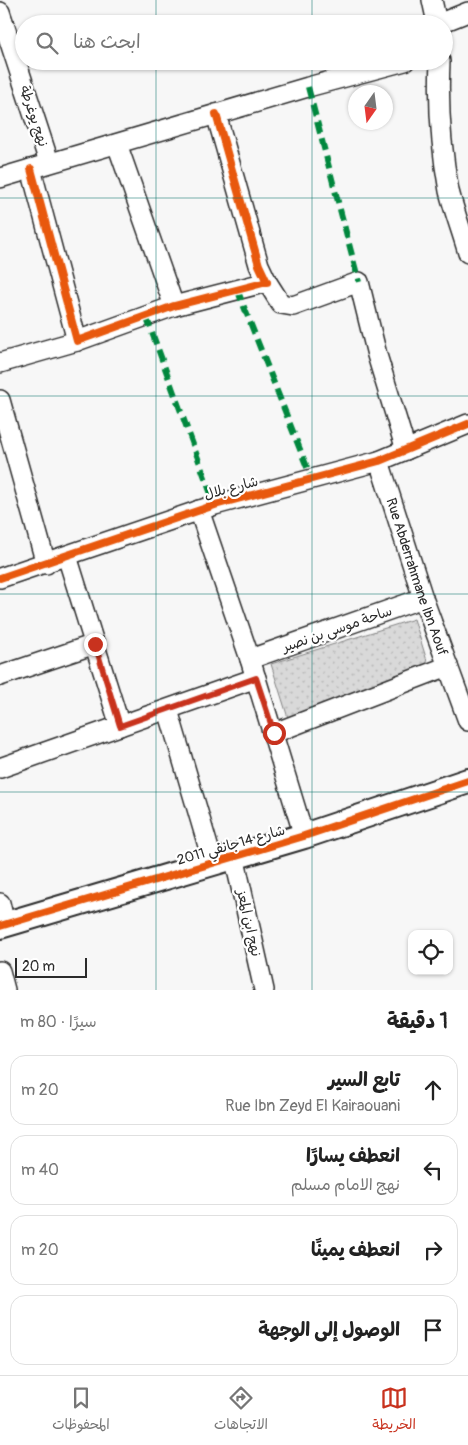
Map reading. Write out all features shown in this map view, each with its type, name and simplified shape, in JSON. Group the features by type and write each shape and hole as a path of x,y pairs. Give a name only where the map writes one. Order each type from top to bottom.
{"street":[{"path":"432,0 436,15"},
{"name":"نهج يوغرطة","path":"0,12 15,58"},
{"path":"453,18 468,12"},
{"name":"نهج يوغرطة","path":"19,70 49,162"},
{"path":"0,178 49,162 373,70"},
{"path":"439,70 438,91 442,142 450,192 468,253"},
{"path":"216,114 259,265 267,282 282,304 293,306 359,282 377,355 406,450"},
{"path":"117,144 174,306"},
{"path":"31,169 77,341"},
{"path":"0,363 77,341 174,306 267,282"},
{"path":"0,400 46,564"},
{"name":"شارع بلال","path":"0,578 46,564 199,510 379,461 468,424"},
{"name":"Rue Abderrahmane Ibn Aouf","path":"379,461 423,598 468,721"},
{"path":"199,510 274,733 304,836"},
{"path":"67,556 120,726"},
{"name":"ساحة موسى بن نصير","path":"250,659 423,598"},
{"path":"0,676 95,644"},
{"path":"274,733 448,666"},
{"path":"0,768 256,678"},
{"name":"نهج ابن المعز","path":"168,710 224,859 264,990"},
{"name":"شارع 14جانفي 2011","path":"2,918 304,836 468,781"},
{"path":"0,971 5,990"}],"shaded area":[{"path":"414,619 432,677 289,721 271,664"}],"marked path":[{"path":"308,87 359,282"},
{"path":"237,289 312,480"},
{"path":"146,316 215,505"}],"cycle path":[{"path":"31,169 77,341 174,306 267,282 259,265 216,114"},
{"path":"0,578 215,505 379,461 468,424"},
{"path":"0,926 304,836 468,781"}],"route":[{"path":"95,644 120,726 256,678 274,733"}]}
